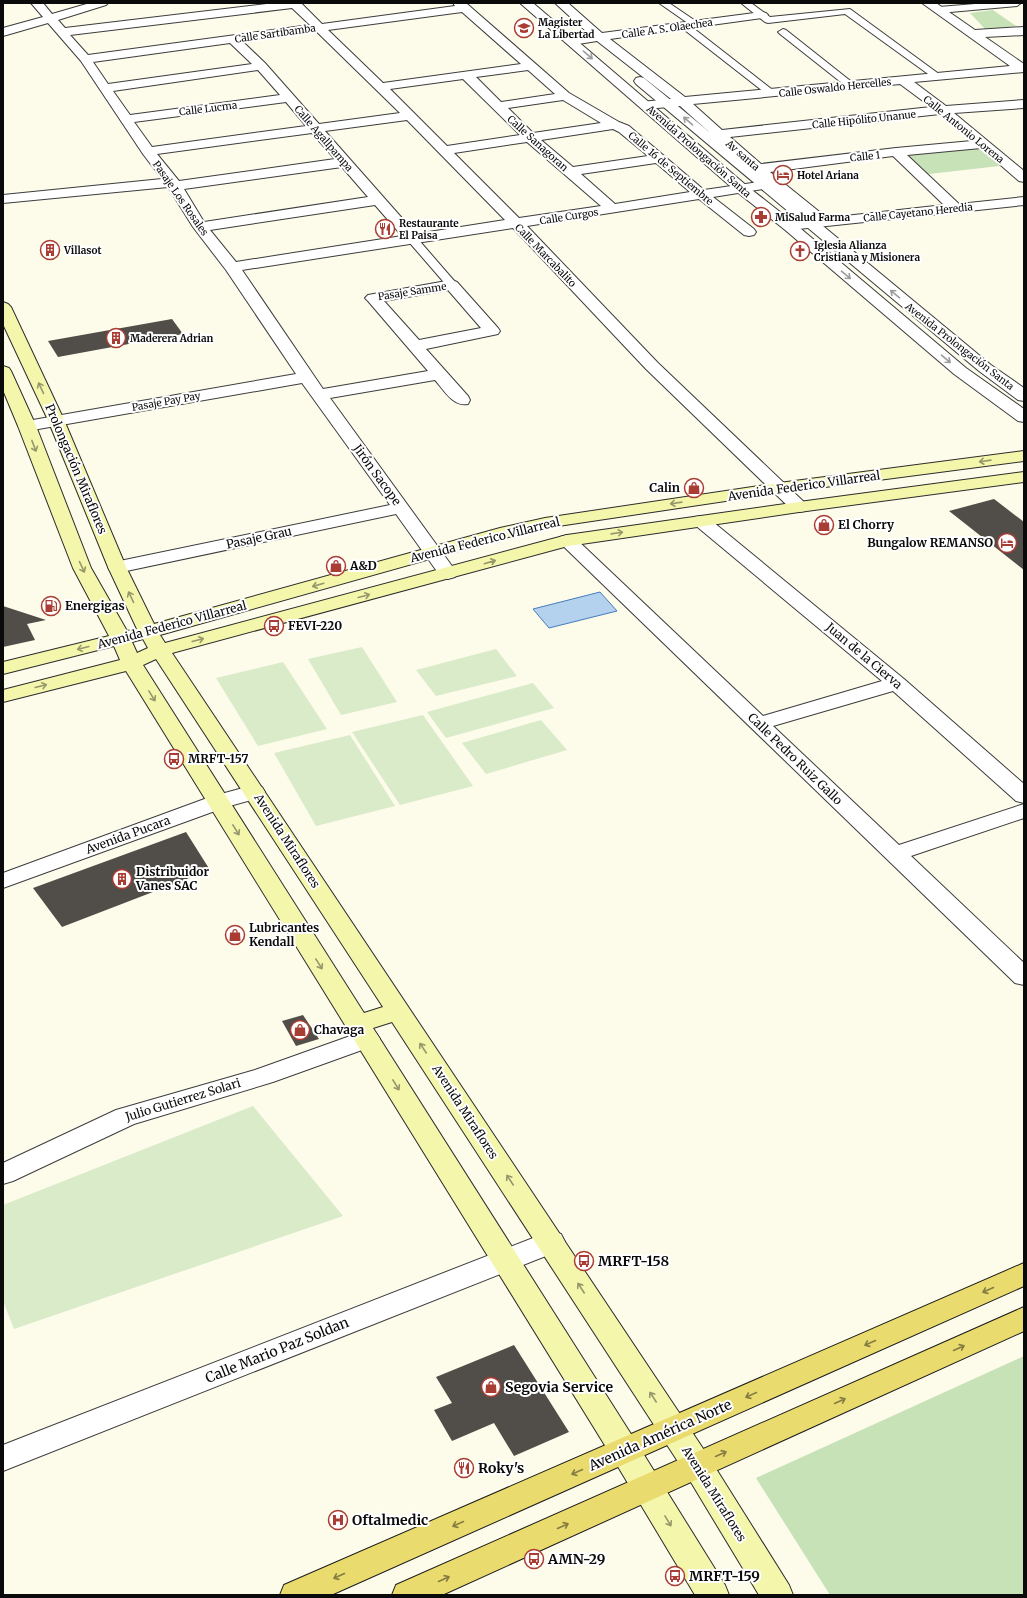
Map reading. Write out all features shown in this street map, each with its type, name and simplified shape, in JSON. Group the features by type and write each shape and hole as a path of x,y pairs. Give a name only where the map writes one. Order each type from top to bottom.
{"main road":[{"name":"Prolongación Miraflores","path":"3,307 56,420 116,567 154,641"},
{"path":"3,371 82,568 121,640 131,663 625,1451 713,1595"},
{"name":"Avenida Federico Villarreal","path":"154,641 433,553 507,532 545,524 779,488 1024,456"},
{"name":"Avenida Federico Villarreal","path":"3,668 121,640 154,641 448,573 567,541 799,507 1024,477"},
{"path":"3,696 131,663 154,641"},
{"name":"Avenida Miraflores","path":"154,641 697,1465 777,1595"},
{"path":"362,1032 399,1011"},
{"name":"Avenida América Norte","path":"304,1593 1024,1274"},
{"path":"408,1595 1024,1318"}],"street":[{"name":"Pasaje Los Rosales","path":"37,3 85,59 148,151 173,184 200,227 232,267 306,377"},
{"path":"3,32 102,3"},
{"path":"62,32 294,3"},
{"name":"Calle Marcabalito","path":"294,3 410,116 517,224 652,366 799,507"},
{"name":"Avenida Prolongación Santa","path":"526,3 572,41 742,189 789,226 960,371 1024,417"},
{"name":"Avenida Prolongación Santa","path":"547,3 586,39 674,102"},
{"name":"Avenida Prolongación Santa","path":"561,3 751,169 763,185 817,223 985,368 1024,396"},
{"path":"663,3 771,93"},
{"path":"745,3 765,18 847,11 938,77"},
{"path":"928,3 1023,68"},
{"path":"939,10 1017,3"},
{"name":"Calle Sartibamba","path":"85,59 393,18 462,6"},
{"name":"Calle 16 de Septiembre","path":"462,6 565,96 614,125 624,129 702,196 749,232"},
{"path":"382,8 393,18"},
{"name":"Calle A. S. Olaechea","path":"572,41 690,25 765,18"},
{"path":"973,34 1024,31"},
{"path":"783,32 850,85"},
{"name":"Calle Agallpampa","path":"233,39 261,66 413,240"},
{"path":"105,88 261,66"},
{"path":"380,87 532,66"},
{"name":"Calle Oswaldo Hercelles","path":"646,105 1023,68"},
{"name":"Calle Sanagoran","path":"466,75 531,138 613,209"},
{"name":"Calle Antonio Lorena","path":"903,80 943,110 1024,178"},
{"path":"498,106 565,96"},
{"name":"Calle Lucma","path":"126,119 289,98"},
{"name":"Calle Hipólito Unanue","path":"712,135 943,110 1024,104"},
{"path":"148,151 410,116"},
{"path":"444,150 614,125"},
{"name":"Calle 1","path":"751,169 896,152 984,144"},
{"path":"896,152 955,208"},
{"path":"570,172 659,158"},
{"path":"3,199 173,184 345,162"},
{"name":"Av santa","path":"751,169 817,223"},
{"name":"Calle Curgos","path":"232,267 702,196 763,185"},
{"path":"200,227 378,200"},
{"name":"Calle Cayetano Heredia","path":"789,226 1024,201"},
{"path":"413,240 492,331 415,346"},
{"name":"Pasaje Samme","path":"415,346 372,298 452,284"},
{"path":"415,346 462,400"},
{"path":"960,371 985,368"},
{"path":"319,395 440,374"},
{"name":"Jirón Sacope","path":"306,377 448,573"},
{"name":"Pasaje Pay Pay","path":"26,426 306,377"},
{"name":"Pasaje Grau","path":"116,567 401,508"},
{"name":"Juan de la Cierva","path":"701,521 897,683 1024,796"},
{"name":"Calle Pedro Ruiz Gallo","path":"567,541 1024,977"},
{"path":"758,724 897,683"},
{"name":"Avenida Pucara","path":"3,881 218,802 254,792"},
{"path":"895,854 1024,811"},
{"name":"Julio Gutierrez Solari","path":"3,1174 125,1117 264,1076 362,1032"},
{"name":"Calle Mario Paz Soldan","path":"3,1458 551,1242"}],"green space":[{"path":"993,10 1016,26 986,30 970,13"},
{"path":"984,144 1008,165 921,175 896,152"},
{"path":"362,647 397,702 341,715 308,659"},
{"path":"496,649 517,676 436,696 416,670"},
{"path":"283,662 327,729 258,746 216,678"},
{"path":"533,683 554,708 446,738 427,712"},
{"path":"423,715 473,786 400,805 352,732"},
{"path":"541,720 567,750 486,774 462,743"},
{"path":"350,735 395,806 316,826 274,753"},
{"path":"253,1106 343,1216 14,1329 3,1301 3,1205"},
{"path":"1024,1356 1024,1595 830,1595 756,1478"}],"water":[{"path":"600,592 617,611 549,628 533,609"}],"building":[{"name":"Maderera Adrian","path":"172,319 183,334 58,357 48,341"},
{"name":"Bungalow REMANSO","path":"994,499 1024,522 1024,570 949,511"},
{"path":"3,606 46,620 27,624 35,640 3,647"},
{"name":"Distribuidor Vanes SAC","path":"186,832 210,870 62,927 33,888"},
{"name":"Chavaga","path":"303,1015 319,1039 296,1046 282,1021"},
{"name":"Segovia Service","path":"514,1345 569,1432 514,1456 494,1423 452,1441 434,1410 452,1403 436,1377"}],"place":[{"name":"Magister La Libertad","path":"524,28"},
{"name":"Hotel Ariana","path":"783,175"},
{"name":"MiSalud Farma","path":"761,217"},
{"name":"Restaurante El Paisa","path":"385,229"},
{"name":"Villasot","path":"50,250"},
{"name":"Iglesia Alianza Cristiana y Misionera","path":"800,251"},
{"name":"Maderera Adrian","path":"116,338"},
{"name":"Calin","path":"694,488"},
{"name":"El Chorry","path":"824,525"},
{"name":"Bungalow REMANSO","path":"1007,543"},
{"name":"A&D","path":"336,566"},
{"name":"Energigas","path":"51,606"},
{"name":"FEVI-220","path":"274,626"},
{"name":"MRFT-157","path":"174,759"},
{"name":"Distribuidor Vanes SAC","path":"122,879"},
{"name":"Lubricantes Kendall","path":"235,935"},
{"name":"Chavaga","path":"300,1030"},
{"name":"MRFT-158","path":"584,1261"},
{"name":"Segovia Service","path":"491,1387"},
{"name":"Roky's","path":"464,1468"},
{"name":"Oftalmedic","path":"338,1520"},
{"name":"AMN-29","path":"534,1559"},
{"name":"MRFT-159","path":"675,1576"}]}
